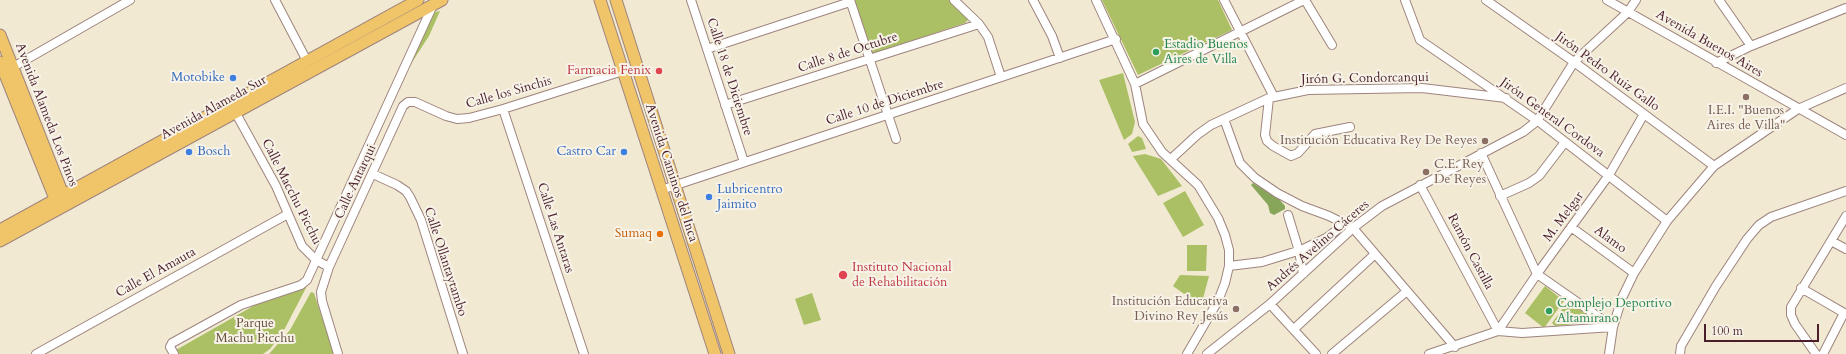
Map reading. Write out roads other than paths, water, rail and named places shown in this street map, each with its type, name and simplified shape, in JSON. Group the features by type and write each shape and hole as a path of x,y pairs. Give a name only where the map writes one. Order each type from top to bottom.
{"main road":[{"name":"Avenida Alameda Sur","path":"233,108 307,61 418,0"},
{"name":"Avenida Caminos del Inca","path":"600,0 715,354"},
{"name":"Avenida Caminos del Inca","path":"616,0 729,354"},
{"name":"Avenida Alameda Sur","path":"0,241 61,202 233,108 438,3"},
{"name":"Avenida Alameda Los Pinos","path":"0,35 6,68 61,202"},
{"name":"Avenida Alameda Sur","path":"0,230 61,202"}],"street":[{"path":"6,68 130,0"},
{"path":"275,0 307,61"},
{"name":"Calle 18 de Diciembre","path":"691,0 744,162"},
{"path":"954,0 979,24 988,37 1001,77"},
{"path":"1033,0 1052,36 1060,58"},
{"path":"1096,0 1116,39 1135,84 1143,124 1162,152 1198,185 1218,218 1225,235 1229,266 1218,301 1187,354"},
{"path":"1224,0 1272,97 1265,135 1267,141 1291,156 1298,153 1315,134 1350,127"},
{"path":"1135,84 1304,0 1332,45"},
{"name":"Jirón General Cordova","path":"1405,0 1420,40 1537,120 1667,221"},
{"name":"Jirón Pedro Ruiz Gallo","path":"1486,0 1574,62 1714,166"},
{"name":"Avenida Buenos Aires","path":"1607,0 1846,136"},
{"name":"Andrés Avelino Cáceres","path":"1207,354 1270,304 1353,228 1382,206 1523,132 1537,120 1574,62 1628,12 1636,0"},
{"path":"1719,0 1751,46"},
{"path":"707,49 850,1 896,139"},
{"path":"174,354 170,347 172,343 234,309 301,285 307,280 438,3"},
{"path":"1716,63 1751,46 1846,8"},
{"name":"Calle 8 de Octubre","path":"726,105 979,24"},
{"name":"Calle 10 de Diciembre","path":"661,190 1116,39"},
{"name":"Calle los Sinchis","path":"403,106 408,102 415,102 446,116 457,119 469,118 503,109 623,71"},
{"name":"Jirón G. Condorcanqui","path":"1171,159 1197,135 1224,119 1272,97 1308,90 1422,88 1506,98"},
{"path":"1608,354 1613,327 1622,298 1634,273 1667,221 1714,166 1798,109 1846,88"},
{"name":"Calle Antarqui","path":"330,267 403,106"},
{"name":"Calle Macchu Picchu","path":"233,108 276,186 302,246 316,260 330,267"},
{"name":"Calle Las Antaras","path":"503,109 584,354"},
{"name":"M. Melgar","path":"1498,331 1537,274 1609,175 1644,114"},
{"path":"1224,119 1240,163 1255,178 1277,193 1302,206 1353,228 1455,347"},
{"path":"1500,196 1529,183 1539,176 1565,142"},
{"path":"1482,153 1500,196 1537,274 1613,327"},
{"name":"Calle Ollantaytambo","path":"373,174 397,185 406,191 410,197 421,220 463,354"},
{"name":"Ramón Castilla","path":"1420,185 1498,331"},
{"path":"1680,354 1681,346 1716,286 1747,238 1759,224 1771,217 1846,191"},
{"name":"Calle El Amauta","path":"36,354 288,214"},
{"path":"1288,215 1299,251 1303,274"},
{"path":"1816,354 1791,315 1791,307 1801,288 1846,216"},
{"path":"1229,266 1262,262 1299,251 1326,238 1345,224"},
{"name":"Alamo","path":"1571,227 1634,273"},
{"path":"1831,241 1846,249"},
{"path":"1294,329 1375,254"},
{"path":"330,267 321,292 322,301 338,354"},
{"path":"1801,288 1845,314 1823,354"},
{"path":"1332,354 1407,291"},
{"path":"1270,304 1316,354"},
{"path":"1432,354 1498,331 1522,333 1613,327"}],"place":[{"name":"Estadio Buenos Aires de Villa","path":"1156,52"},
{"name":"Farmacia Fenix","path":"659,71"},
{"name":"Motobike","path":"233,78"},
{"name":"I.E.I. \"Buenos Aires de Villa\"","path":"1746,97"},
{"name":"Institución Educativa Rey De Reyes","path":"1485,141"},
{"name":"Bosch","path":"189,152"},
{"name":"Castro Car","path":"624,152"},
{"name":"C.E. Rey De Reyes","path":"1426,172"},
{"name":"Lubricentro Jaimito","path":"709,197"},
{"name":"Sumaq","path":"660,234"},
{"name":"Instituto Nacional de Rehabilitación","path":"843,275"},
{"name":"Institución Educativa Divino Rey Jesús","path":"1236,309"},
{"name":"Complejo Deportivo Altamirano","path":"1549,311"}],"park label":[{"name":"Parque Machu Picchu","path":"255,332"}]}
